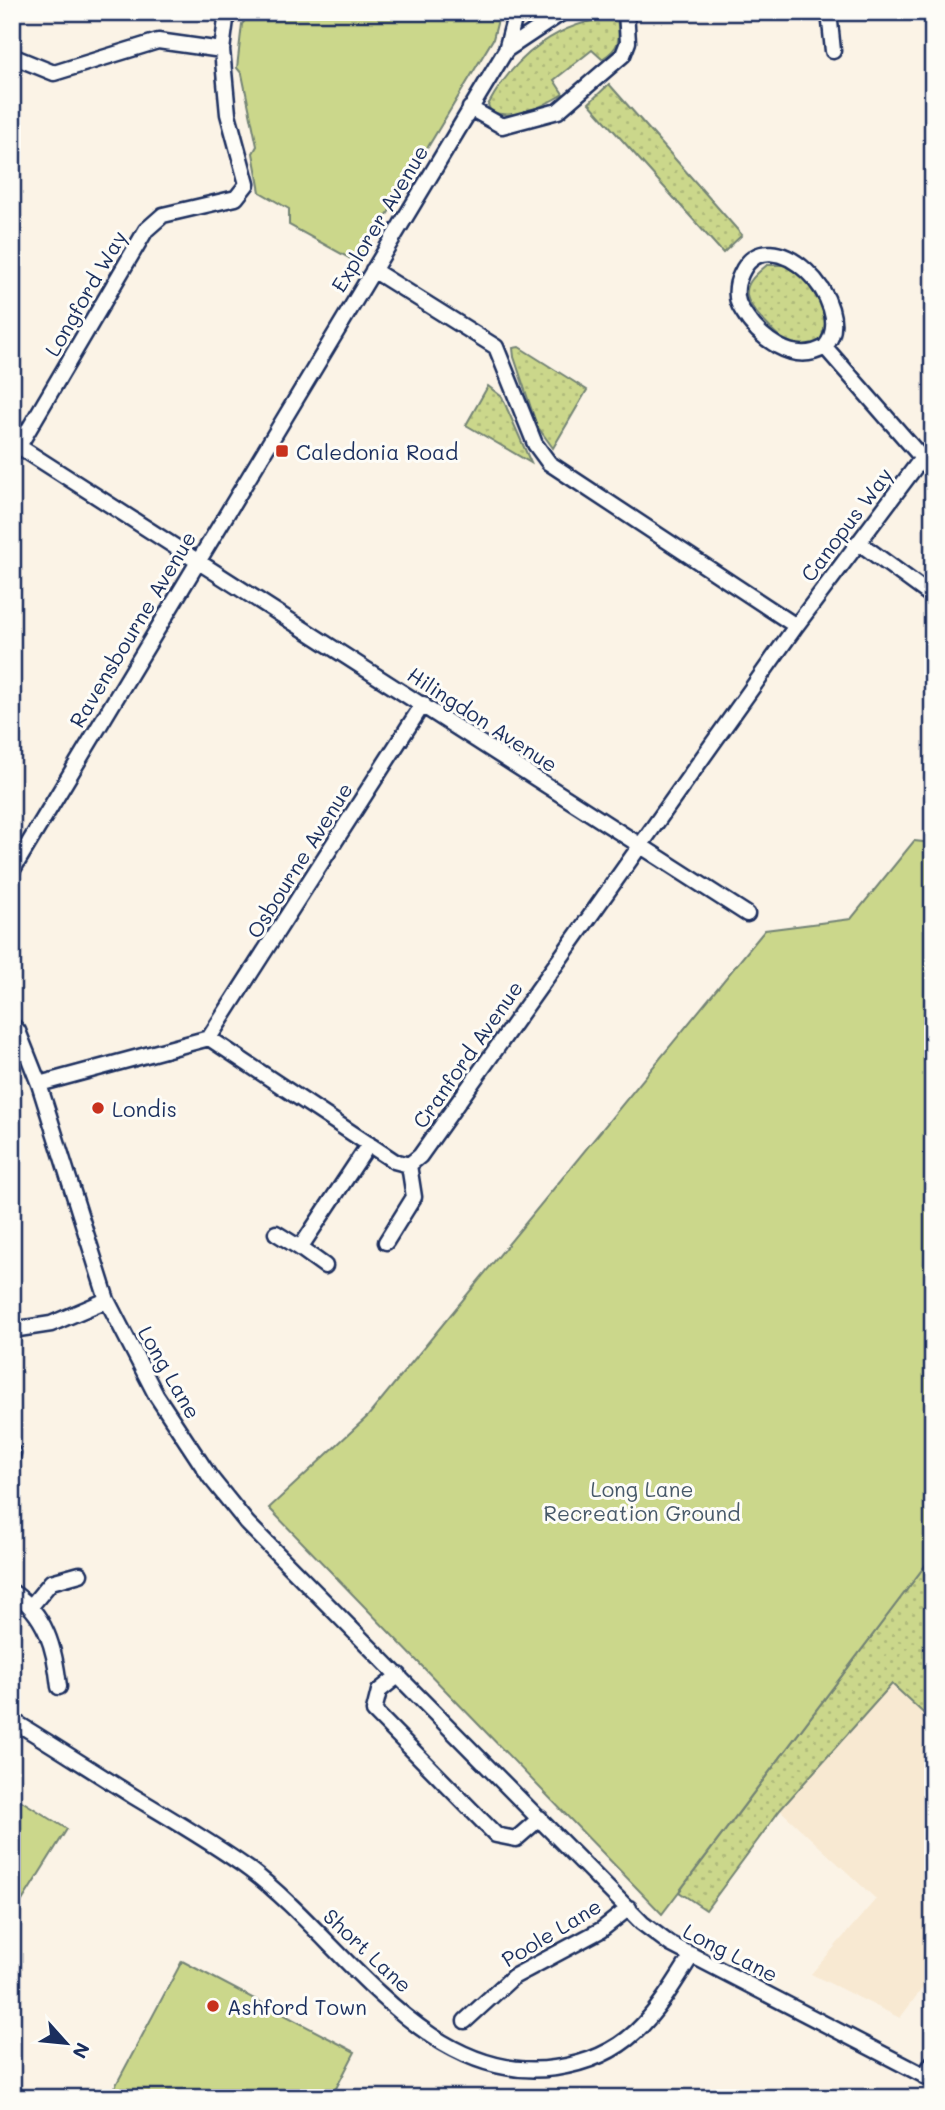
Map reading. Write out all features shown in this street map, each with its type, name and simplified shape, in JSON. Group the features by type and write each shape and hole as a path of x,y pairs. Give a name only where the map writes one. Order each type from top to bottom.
{"street":[{"name":"Longford Way","path":"16,444 146,230 163,215 236,198 247,184 228,114 222,50 227,12"},
{"path":"506,50 516,12"},
{"path":"506,50 563,12"},
{"path":"470,108 502,126 558,111 623,55 628,42 626,12"},
{"path":"829,12 833,51"},
{"path":"12,56 54,73 158,41 222,50"},
{"name":"Explorer Avenue","path":"290,409 506,50"},
{"path":"773,254 799,262 831,308 833,329 825,347 810,353 788,353 744,314 737,300 737,285 743,269 758,256 773,254"},
{"path":"373,270 496,347 536,444 549,463 796,626"},
{"path":"825,347 928,454"},
{"name":"Ravensbourne Avenue","path":"12,872 196,561 290,409"},
{"name":"Hilingdon Avenue","path":"16,444 309,635 423,704 747,914"},
{"name":"Canopus Way","path":"796,626 928,454"},
{"path":"858,542 933,597"},
{"name":"Cranford Avenue","path":"409,1165 420,1156 796,626"},
{"name":"Osbourne Avenue","path":"209,1038 423,704"},
{"name":"Long Lane","path":"12,1025 19,1031 39,1084 107,1300 156,1395 210,1477 247,1523 629,1908 661,1937 928,2078"},
{"path":"39,1084 209,1038 394,1161 409,1165 414,1197 386,1242"},
{"path":"300,1248 369,1144"},
{"path":"276,1233 325,1266"},
{"path":"12,1330 51,1324 107,1300"},
{"path":"32,1605 51,1582 80,1574"},
{"path":"12,1592 32,1605 53,1653 59,1687"},
{"path":"399,1675 379,1691 374,1711 496,1835 516,1839 540,1818"},
{"name":"Short Lane","path":"12,1720 251,1871 419,2026 466,2057 516,2069 543,2070 591,2060 614,2050 645,2025 692,1955"},
{"name":"Poole Lane","path":"465,2021 513,1977 601,1930 629,1908"},
{"path":"928,2078 933,2062"}],"shaded area":[{"path":"892,1684 933,1722 933,1956 930,1959 933,1974 900,2018 811,1974 876,1899 780,1810"}],"green space":[{"path":"252,12 500,12 493,39 358,263 289,225 289,209 260,192 253,153 257,146 242,74 237,68 242,24"},
{"path":"617,17 619,37 613,51 602,59 592,50 554,80 563,94 538,108 519,113 491,112 488,105 511,71 525,56 558,33 576,25"},
{"path":"609,84 742,235 723,253 589,103"},
{"path":"767,265 784,265 803,277 821,304 827,328 820,344 803,348 793,346 773,331 753,308 747,295 748,286"},
{"path":"519,347 587,390 553,448 537,426 514,357 513,348"},
{"path":"488,386 502,397 531,463 466,425"},
{"name":"Long Lane Recreation Ground","path":"914,841 933,843 933,1555 662,1914 269,1508 368,1416 765,930 851,919"},
{"path":"933,1555 933,1722 892,1684 780,1810 706,1910 679,1892"},
{"path":"12,1795 67,1829 12,1917"},
{"name":"Ashford Town","path":"182,1961 355,2052 331,2098 109,2098"}],"place":[{"name":"Caledonia Road","path":"282,451"},
{"name":"Londis","path":"98,1108"},
{"name":"Ashford Town","path":"213,2006"}]}
